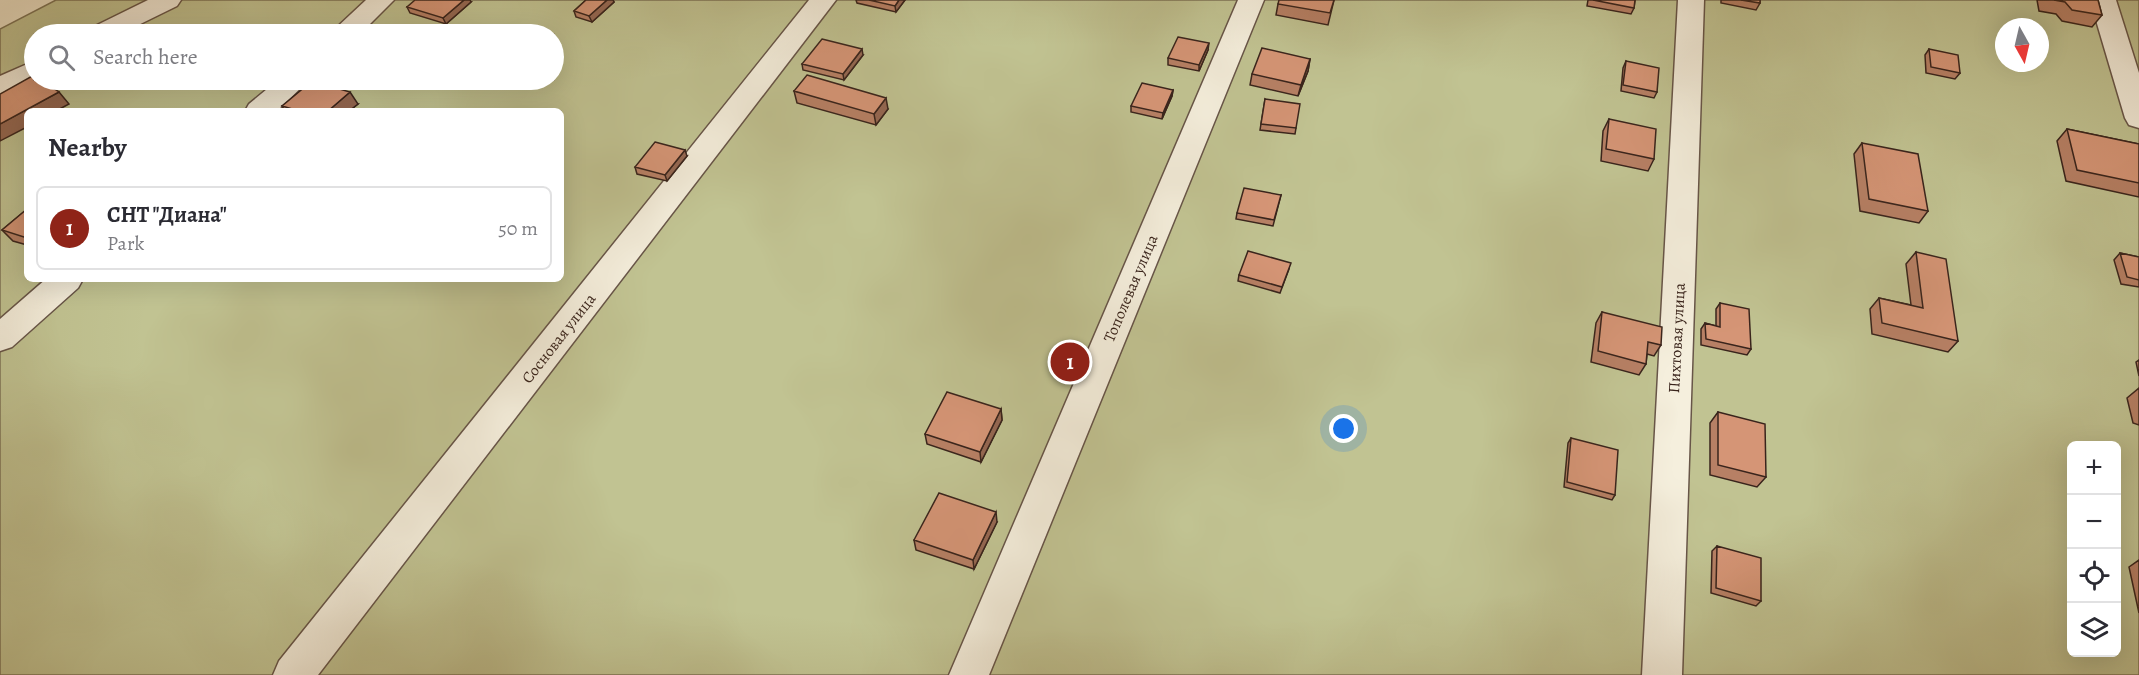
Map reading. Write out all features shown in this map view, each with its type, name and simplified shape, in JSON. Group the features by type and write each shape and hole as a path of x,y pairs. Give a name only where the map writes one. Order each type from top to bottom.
{"street":[{"path":"120,24 168,0"},
{"path":"356,24 381,0"},
{"name":"Сосновая улица","path":"293,675 822,0"},
{"name":"Тополевая улица","path":"969,675 1251,0"},
{"name":"Пихтовая улица","path":"1662,675 1691,0"},
{"path":"2103,0 2139,118"},
{"path":"0,88 24,75"},
{"path":"262,108 283,90"},
{"path":"0,338 64,282"}],"green space":[{"path":"56,0 2139,0 2139,675 0,675 0,29"}],"building":[{"path":"415,0 464,0 443,18 407,7"},
{"path":"586,0 607,0 589,16 574,11"},
{"path":"869,0 899,0 895,6"},
{"path":"1279,0 1334,0 1330,13 1278,4"},
{"path":"1593,0 1635,0 1634,8"},
{"path":"1741,0 1760,0 1760,3"},
{"path":"2054,0 2098,0 2102,15 2072,10 2065,2"},
{"path":"1178,37 1209,43 1199,65 1168,58"},
{"path":"822,39 862,49 843,74 802,64"},
{"path":"1262,48 1310,59 1301,85 1252,74"},
{"path":"1929,49 1958,55 1960,73 1931,67"},
{"path":"1626,61 1659,68 1657,92 1623,85"},
{"path":"807,75 886,98 874,114 794,91"},
{"path":"24,81 24,90 56,90 59,92 30,108 24,108 24,111 0,124 0,94"},
{"path":"1142,83 1173,90 1163,113 1131,106"},
{"path":"301,90 350,92 331,108 282,106"},
{"path":"1265,99 1300,104 1296,128 1261,124"},
{"path":"1609,119 1656,129 1654,159 1606,149"},
{"path":"2067,129 2139,144 2139,183 2077,170"},
{"path":"655,142 685,150 665,175 635,167"},
{"path":"1862,143 1918,154 1928,211 1869,199"},
{"path":"1244,188 1281,195 1274,220 1237,213"},
{"path":"24,212 24,237 2,230"},
{"path":"1248,251 1291,263 1282,287 1239,275"},
{"path":"1916,252 1946,259 1958,341 1882,323 1879,298 1923,308"},
{"path":"2120,253 2139,257 2139,280 2127,277"},
{"path":"1720,303 1749,309 1751,349 1706,339 1705,323 1720,327"},
{"path":"1602,312 1662,327 1661,345 1648,342 1646,364 1598,351"},
{"path":"947,392 1001,409 980,452 925,434"},
{"path":"1718,412 1765,424 1766,477 1718,465"},
{"path":"1571,438 1618,450 1615,495 1567,482"},
{"path":"939,493 996,512 973,560 914,540"},
{"path":"1717,546 1761,558 1761,601 1716,588"}],"place":[{"name":"СНТ \"Диана\"","path":"1070,362"}]}
